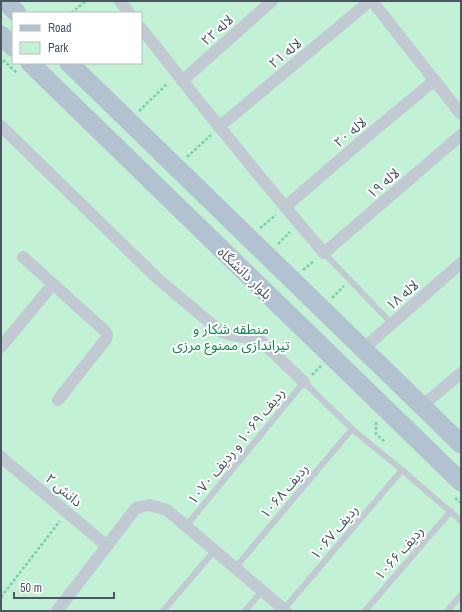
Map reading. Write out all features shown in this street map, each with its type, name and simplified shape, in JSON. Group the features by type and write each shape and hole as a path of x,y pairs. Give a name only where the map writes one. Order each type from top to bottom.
{"main road":[{"path":"5,1 16,12"},
{"path":"1,35 12,46"},
{"name":"بلوار دانشگاه","path":"31,64 461,482"},
{"name":"بلوار دانشگاه","path":"70,64 461,444"}],"street":[{"path":"120,1 128,12"},
{"name":"لاله ۲۲","path":"179,77 272,1"},
{"path":"371,1 461,114"},
{"name":"لاله ۲۱","path":"220,127 371,1"},
{"path":"142,29 179,77 324,253"},
{"name":"لاله ۲۰","path":"285,207 435,80"},
{"path":"1,126 158,279 220,331 226,334 261,341 304,382"},
{"name":"لاله ۱۹","path":"324,253 461,135"},
{"path":"23,257 105,331 107,335 106,339 58,400"},
{"name":"لاله ۱۸","path":"363,349 461,263"},
{"path":"1,347 53,284"},
{"path":"422,406 461,373"},
{"name":"دانش ۲","path":"1,457 107,546"},
{"path":"57,611 136,508 150,505 167,510 285,610"}],"lane":[{"path":"324,253 392,324"},
{"path":"304,382 352,429 461,520"},
{"name":"ردیف ۱۰۶۹ و ردیف ۱۰۷۰","path":"186,526 304,382"},
{"name":"ردیف ۱۰۶۸","path":"235,568 352,429"},
{"name":"ردیف ۱۰۶۷","path":"285,610 402,470"},
{"name":"ردیف ۱۰۶۶","path":"365,611 451,511"},
{"path":"163,611 215,550"},
{"path":"245,611 262,591"},
{"path":"447,611 461,594"}],"path":[{"path":"72,12 86,1"},
{"path":"138,111 179,77"},
{"path":"173,164 187,158 220,127"},
{"path":"249,238 285,207"},
{"path":"276,245 299,223"},
{"path":"291,279 324,253"},
{"path":"322,309 350,280"},
{"path":"304,382 331,356"},
{"path":"1,597 67,512"}],"green space":[{"name":"منطقه شکار و تیراندازی ممنوع مرزی","path":"1,1 461,1 461,611 1,611"}]}
